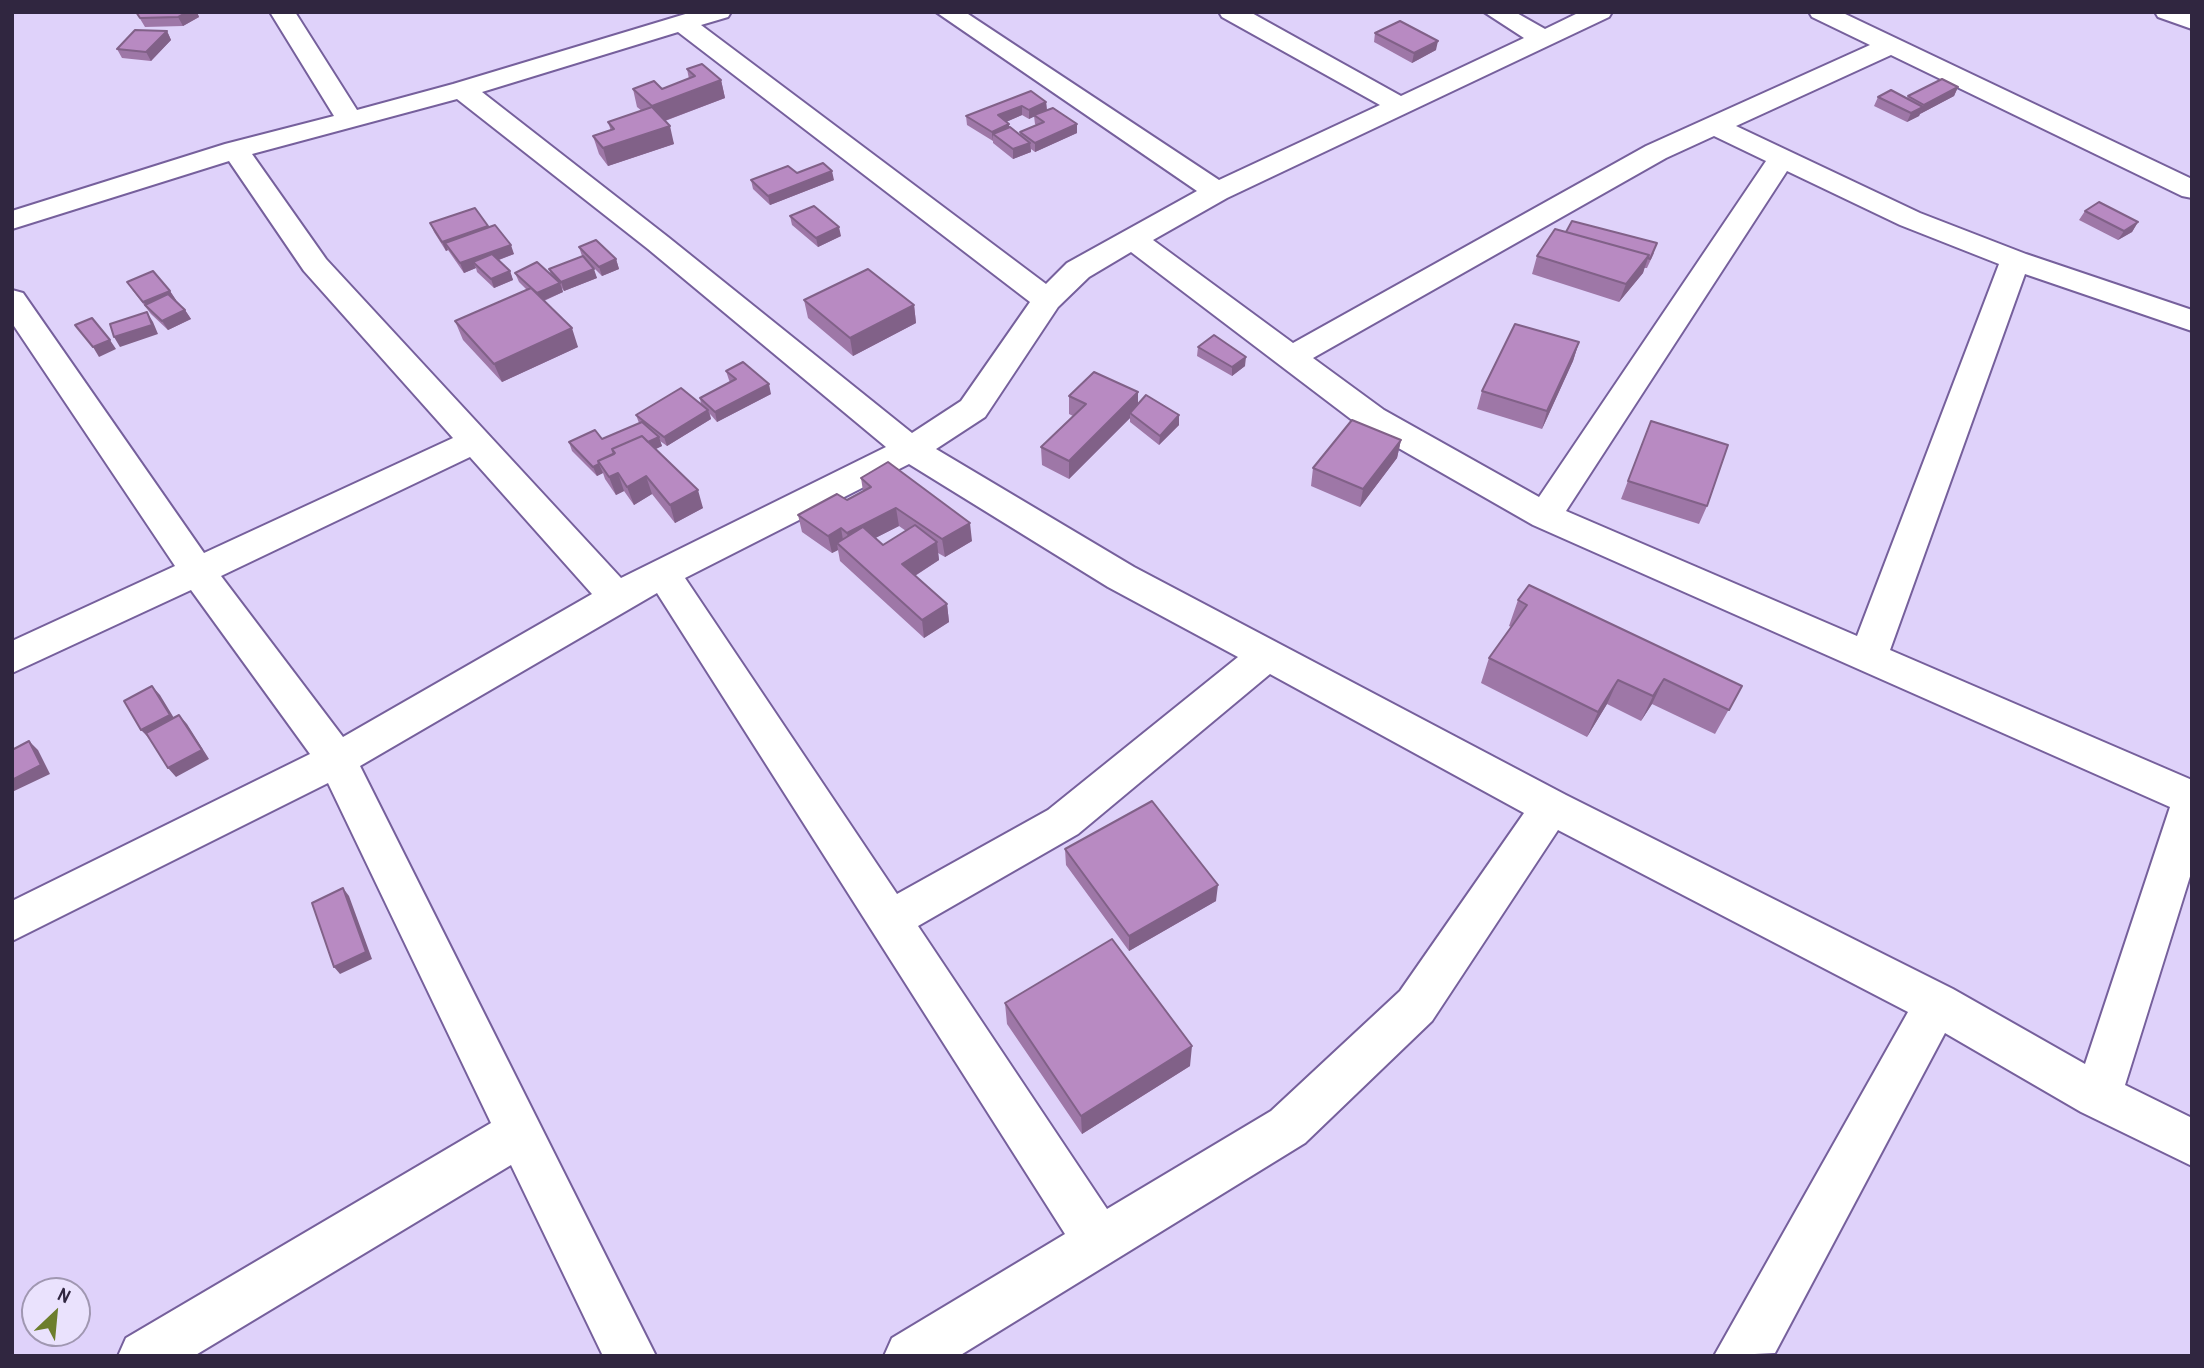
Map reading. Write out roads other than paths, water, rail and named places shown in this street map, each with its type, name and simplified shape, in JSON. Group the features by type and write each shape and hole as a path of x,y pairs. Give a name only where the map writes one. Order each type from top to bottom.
{"street":[{"path":"282,12 350,120"},
{"path":"12,220 235,150 462,90 719,12"},
{"path":"948,12 1217,192"},
{"path":"1231,12 1402,107"},
{"path":"1496,12 1545,39"},
{"path":"12,922 337,760 616,597 910,449 963,418 973,409 1047,300 1077,270 1217,192 1600,12"},
{"path":"1821,12 2192,190"},
{"path":"2167,12 2192,22"},
{"path":"682,23 1047,300"},
{"path":"1292,357 1656,152 1892,45"},
{"path":"462,90 658,243 910,449 1121,577 1551,807 1937,1004 2098,1096 2192,1143"},
{"path":"1712,125 1910,219 2015,260 2192,321"},
{"path":"235,150 315,265 616,597"},
{"path":"1545,516 1781,160"},
{"path":"1132,239 1372,418 1545,516 2192,798"},
{"path":"1868,658 2015,260"},
{"path":"12,300 198,572 337,760 630,1356"},
{"path":"12,659 475,441"},
{"path":"663,573 1098,1240"},
{"path":"890,920 1063,822 1267,655"},
{"path":"2098,1096 2192,803"},
{"path":"910,1356 1288,1127 1416,1006 1551,807"},
{"path":"1740,1356 1757,1335 1937,1004"},
{"path":"144,1356 520,1133"}]}
